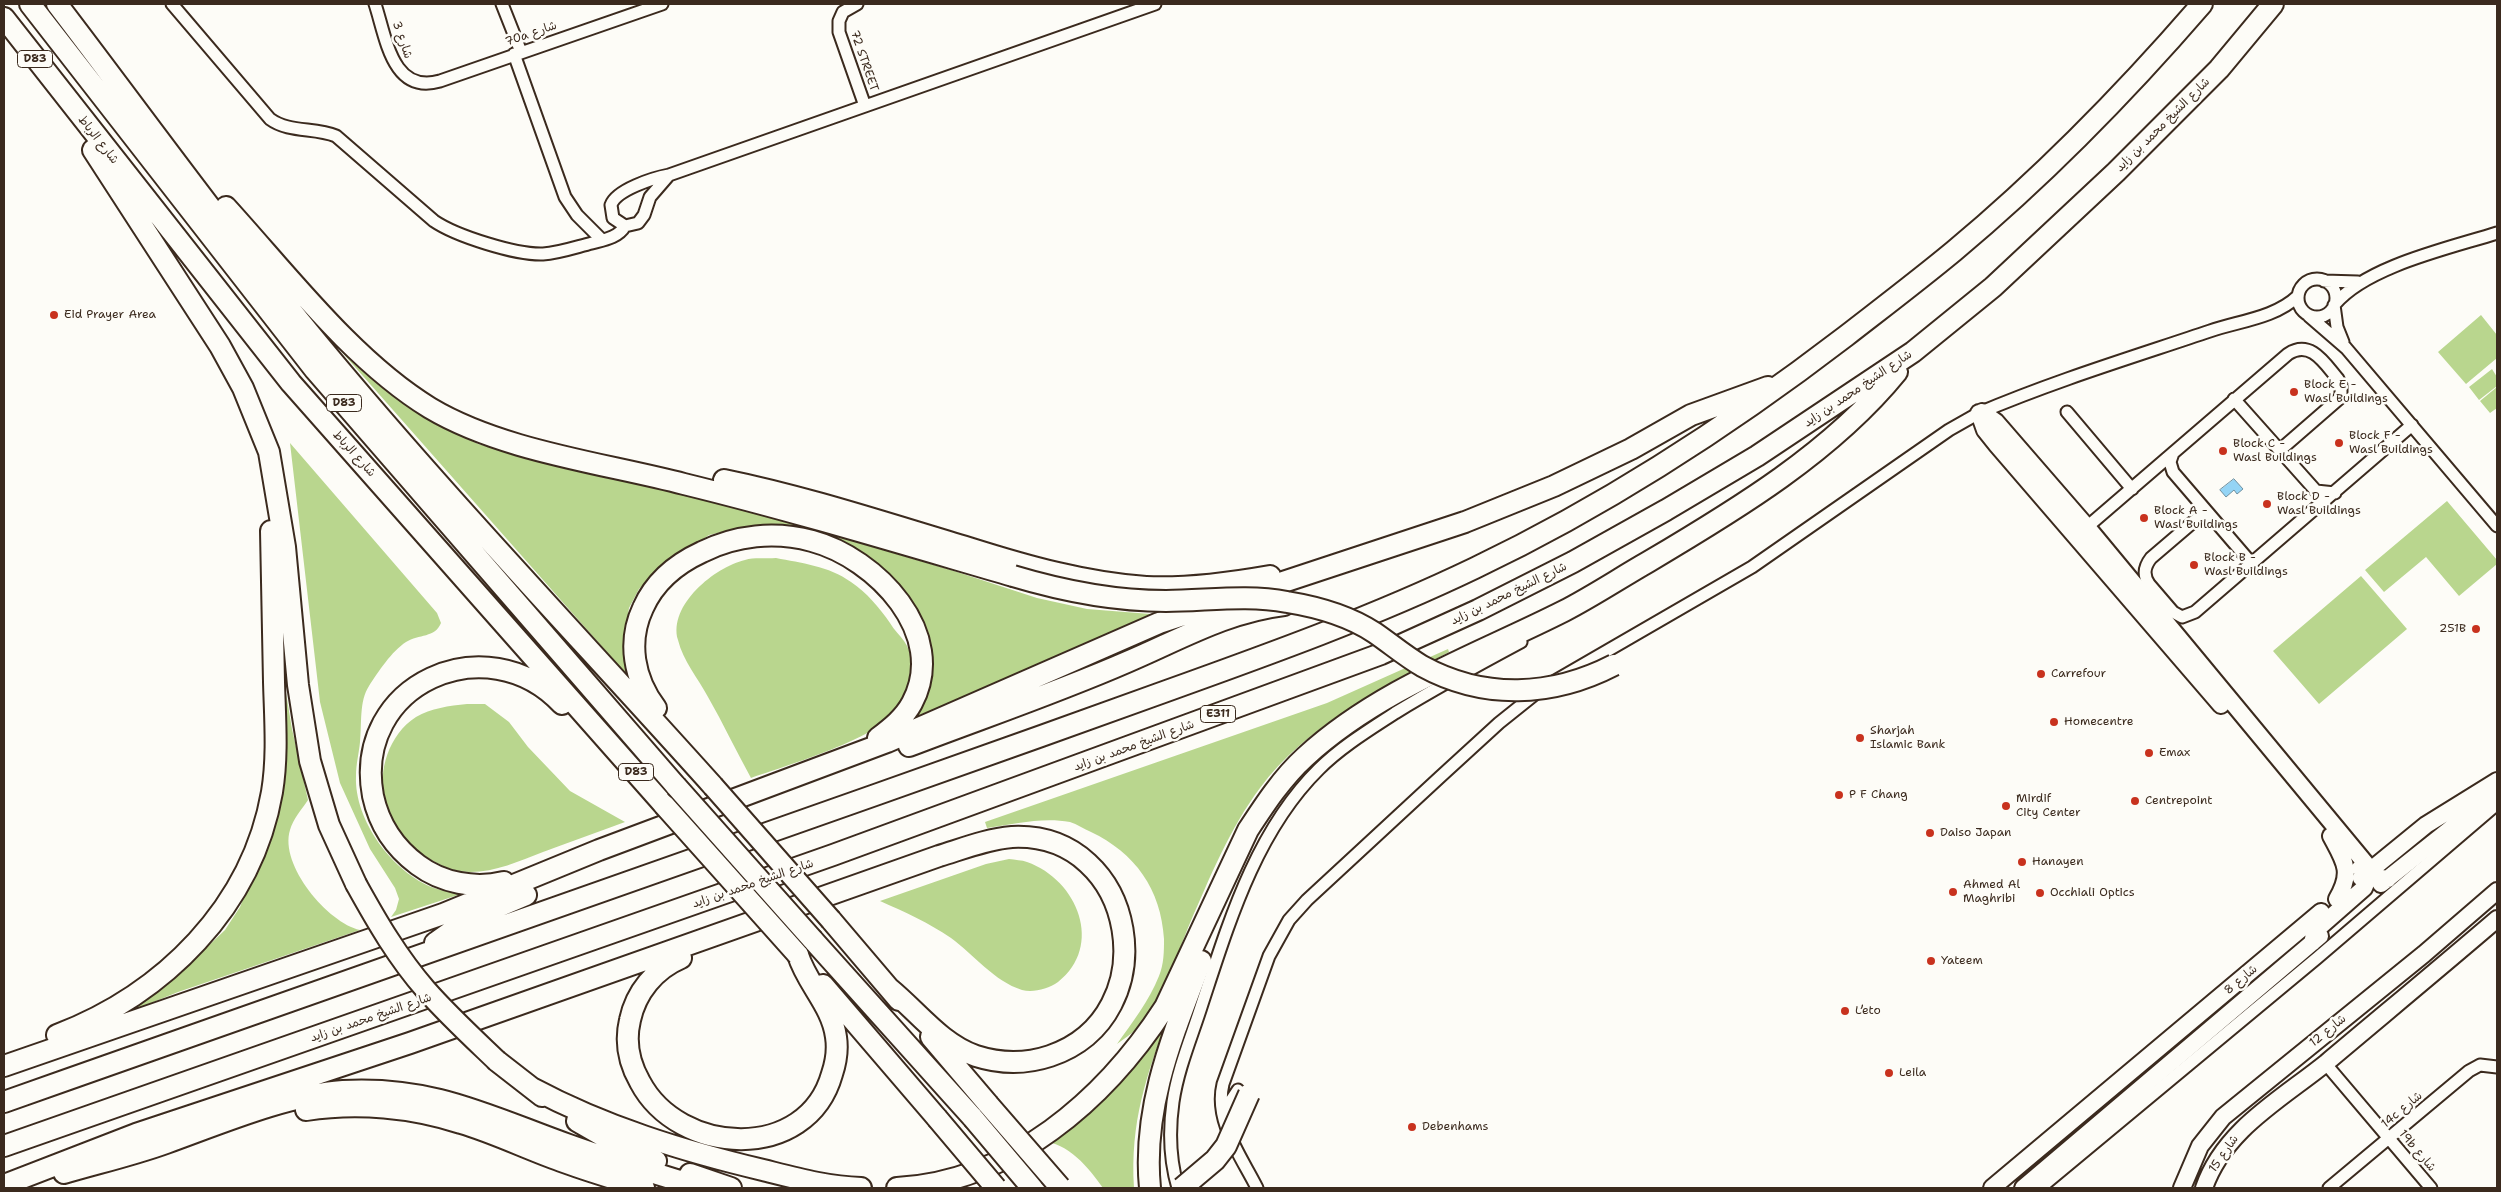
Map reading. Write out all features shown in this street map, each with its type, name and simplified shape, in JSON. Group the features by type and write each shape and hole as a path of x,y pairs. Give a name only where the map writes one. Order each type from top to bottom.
{"highway":[{"name":"شارع الرباط","path":"30,4 315,370 676,786 973,1118 1032,1188"},
{"path":"57,4 252,261 369,404 714,786 1060,1188"},
{"path":"4,1102 816,817 1213,675 1368,616 1478,567 1584,511 1687,449 1786,382 1956,250 2024,188 2128,86 2202,4"},
{"name":"شارع الشيخ محمد بن زايد","path":"4,1146 833,856 1381,654 1478,610 1573,562 1758,456 1913,352 1993,286 2116,172 2219,69 2273,4"},
{"name":"شارع الرباط","path":"4,18 66,100 291,383 798,955 996,1188"},
{"path":"66,100 106,173 220,346 243,388 269,452 285,547 298,686 310,762 329,824 356,884 388,939 406,965 448,1013 497,1061 576,1121 624,1148 731,1188"},
{"path":"141,114 343,336 386,377 416,399 456,422 508,441 761,504 1063,590 1114,598 1165,601 1250,598 1301,604 1327,610 1352,620 1435,673 1483,688 1517,691 1551,688 1583,679 1614,665"},
{"path":"897,1188 952,1178 1004,1158 1040,1138 1094,1095 1131,1056 1165,1007 1248,830 1279,785 1304,758 1331,734 1391,696 1565,610 1718,521 1785,474 1854,418 1885,387 1913,352"},
{"path":"4,1066 443,914 599,850 887,742 1159,623 1464,522 1554,486 1690,416 1722,402 1786,382"},
{"path":"4,1055 90,1020 151,983 203,936 228,904 248,869 268,811 276,750 269,452"},
{"path":"583,460 725,480 1026,565 1109,583 1148,587 1199,586 1251,580 1339,564"},
{"path":"714,786 697,758 645,692 635,663 634,641 641,611 648,597 662,579 696,555 728,542 744,538 762,536 796,538 813,541 845,554 860,563 886,586 912,624 920,645 922,669 912,703 890,729 867,745 843,758"},
{"path":"428,952 443,937 469,919 628,851 1128,662 1232,615 1266,607 1301,604"},
{"path":"599,850 500,883 468,884 445,879 411,859 384,827 373,794 372,760 379,733 400,700 429,678 465,667 503,669 527,677 549,690 590,732 608,739"},
{"path":"4,1184 136,1134 410,1043 715,937 939,856 989,841 1013,837 1048,842 1076,855 1102,879 1117,905 1125,934 1126,948 1117,992 1103,1018 1093,1029 1082,1039 1056,1054 1025,1062 1008,1062 976,1056 947,1040 890,990"},
{"path":"1150,1188 1148,1152 1157,1085 1209,940 1228,876"},
{"path":"715,937 701,948 671,962 646,984 635,1003 628,1033 631,1063 649,1096 677,1122 710,1136 746,1138 778,1133 806,1116 819,1102 829,1086 837,1048 834,1025 824,1004 808,980 798,955"},
{"path":"532,1088 590,1116 668,1145 799,1179 860,1188"},
{"path":"13,1188 166,1143 220,1123 309,1097 341,1092 402,1092 465,1105 568,1145 702,1188"},
{"path":"1182,1188 1215,1160 1230,1138 1246,1093"},
{"path":"166,1143 200,1137 285,1114 313,1109 343,1106 384,1108 460,1122 561,1161 644,1188"}],"street":[{"path":"172,4 270,119 283,127 320,130 336,136 441,226 506,248 532,254 546,254 602,240 616,235 624,226"},
{"name":"شارع 3","path":"375,4 396,67 410,80"},
{"path":"502,4 566,197 577,214 602,240"},
{"name":"70a شارع","path":"410,80 424,84 432,83 662,4"},
{"name":"72 STREET","path":"857,4 843,12 838,27 865,106"},
{"path":"668,176 650,197 642,219 634,225 624,226 616,222 611,214 611,205 615,198 649,181 668,176 1156,4"},
{"path":"2309,316 2325,316 2358,282 2430,254 2497,233"},
{"path":"2358,282 2308,281 2300,288 2298,296 2301,309 2346,348 2497,526"},
{"path":"2324,281 2332,288 2337,327 2346,348"},
{"path":"1257,1188 1223,1121 1220,1106 1221,1092 1269,956 1281,932 1298,910 1499,723 1543,688 1752,567 1949,430 1981,413 2211,330 2273,313 2298,296"},
{"path":"2087,527 2234,399 2294,350 2309,350 2333,373 2341,385 2341,397 2280,450"},
{"path":"2234,399 2316,491 2335,493"},
{"path":"2067,412 2132,489"},
{"path":"1981,413 1985,430 1997,445 2294,790 2334,832 2372,851 2385,852 2398,847"},
{"path":"1981,413 1996,422 2087,527 2223,691 2367,874 2381,879 2388,879"},
{"path":"2206,511 2147,563 2144,574 2149,584 2173,612 2187,616 2252,564 2412,425"},
{"path":"2173,453 2170,462 2172,472 2252,564"},
{"path":"2315,510 2316,491"},
{"path":"2066,525 2073,525 2079,528 2123,580 2138,589"},
{"path":"1178,1188 1171,1142 1171,1120 1176,1084 1231,922 1256,860 1280,816 1306,782 1348,744 1443,684 1523,641 1565,610"},
{"path":"2170,646 2181,648 2206,677 2223,691"},
{"name":"شارع 8","path":"1992,1188 2398,847 2434,820 2497,781"},
{"name":"شارع 8","path":"2023,1188 2388,879 2497,791"},
{"path":"2040,1188 2317,958 2497,804"},
{"path":"2334,832 2347,870 2346,879 2337,899"},
{"path":"2312,943 2315,931 2364,888 2367,874"},
{"name":"شارع 12","path":"2182,1188 2200,1146 2222,1117 2424,954 2497,891"},
{"name":"شارع 12","path":"2248,1123 2326,1063 2497,919"},
{"path":"2390,1008 2398,992 2427,965 2427,959 2424,954"},
{"path":"2187,1049 2192,1036 2212,1017 2214,1011 2211,1005"},
{"name":"19b شارع","path":"2326,1063 2431,1188"},
{"name":"14c شارع","path":"2329,1188 2469,1071 2480,1065 2497,1067"},
{"path":"1246,1093 1230,1101 1228,1110 1264,1188"},
{"name":"شارع 15","path":"2204,1188 2220,1154 2248,1123"}],"green space":[{"path":"2481,315 2497,335 2497,358 2466,384 2438,352"},
{"path":"340,350 417,412 478,444 558,465 714,500 951,570 1037,598 1087,609 1163,615 910,719 925,700 929,677 904,596 788,528 764,525 709,535 657,571 639,589 629,608 625,634 627,675"},
{"path":"2492,369 2497,377 2497,386 2479,400 2469,387"},
{"path":"2497,387 2497,408 2490,413 2480,401"},
{"path":"290,443 437,613 441,623 435,631 406,642 401,646 386,662 366,692 362,706 360,742 356,767 357,793 369,827 391,858 419,881 434,888 461,894 391,917 396,910 399,899 395,888 370,849 340,783 320,702"},
{"path":"2447,501 2497,560 2497,564 2459,596 2426,557 2384,592 2365,570"},
{"path":"776,558 834,572 857,586 877,606 904,641 911,659 910,679 898,707 881,725 826,752 751,778 714,707 683,655 678,640 677,627 680,614 687,601 708,579 733,564 745,560"},
{"path":"2361,576 2407,629 2319,704 2273,651"},
{"path":"1448,649 1449,652 1346,710 1322,727 1278,766 1249,803 1221,853 1152,1009 1139,1026 1117,1044 1150,994 1159,976 1163,962 1164,939 1162,921 1158,904 1143,875 1121,851 1107,841 1070,822 1049,820 987,828 985,822 1327,703"},
{"path":"280,657 292,729 308,800 291,826 289,844 292,859 299,875 321,905 347,925 360,930 178,992 114,1018 149,995 204,950 225,930 240,907 278,809 282,772"},
{"path":"467,704 485,704 509,722 528,747 570,791 625,822 516,862 480,872 456,870 442,866 429,859 406,839 390,814 383,790 384,766 392,743 407,724 416,717 434,709"},
{"path":"1009,859 1025,861 1045,871 1060,883 1071,898 1079,915 1082,933 1080,951 1072,967 1058,982 1036,991 1026,991 1012,986 993,974 951,938 917,918 880,901 986,864"},
{"path":"1169,1015 1153,1058 1141,1100 1133,1164 1134,1188 1103,1188 1077,1157 1060,1146 1041,1141 1078,1119 1109,1094 1137,1061"}],"water":[{"path":"2234,479 2243,489 2237,494 2234,490 2226,497 2220,490"}],"place":[{"name":"Eid Prayer Area","path":"54,315"},
{"name":"Block E - Wasl Buildings","path":"2294,392"},
{"name":"Block F - Wasl Buildings","path":"2339,443"},
{"name":"Block C - Wasl Buildings","path":"2223,451"},
{"name":"Block D - Wasl Buildings","path":"2267,504"},
{"name":"Block A - Wasl Buildings","path":"2144,518"},
{"name":"Block B - Wasl Buildings","path":"2194,565"},
{"name":"251B","path":"2476,629"},
{"name":"Carrefour","path":"2041,674"},
{"name":"Homecentre","path":"2054,722"},
{"name":"Sharjah Islamic Bank","path":"1860,738"},
{"name":"Emax","path":"2149,753"},
{"name":"P F Chang","path":"1839,795"},
{"name":"Centrepoint","path":"2135,801"},
{"name":"Mirdif City Center","path":"2006,806"},
{"name":"Daiso Japan","path":"1930,833"},
{"name":"Hanayen","path":"2022,862"},
{"name":"Ahmed Al Maghribi","path":"1953,892"},
{"name":"Occhiali Optics","path":"2040,893"},
{"name":"Yateem","path":"1931,961"},
{"name":"L’eto","path":"1845,1011"},
{"name":"Leila","path":"1889,1073"},
{"name":"Debenhams","path":"1412,1127"}]}
